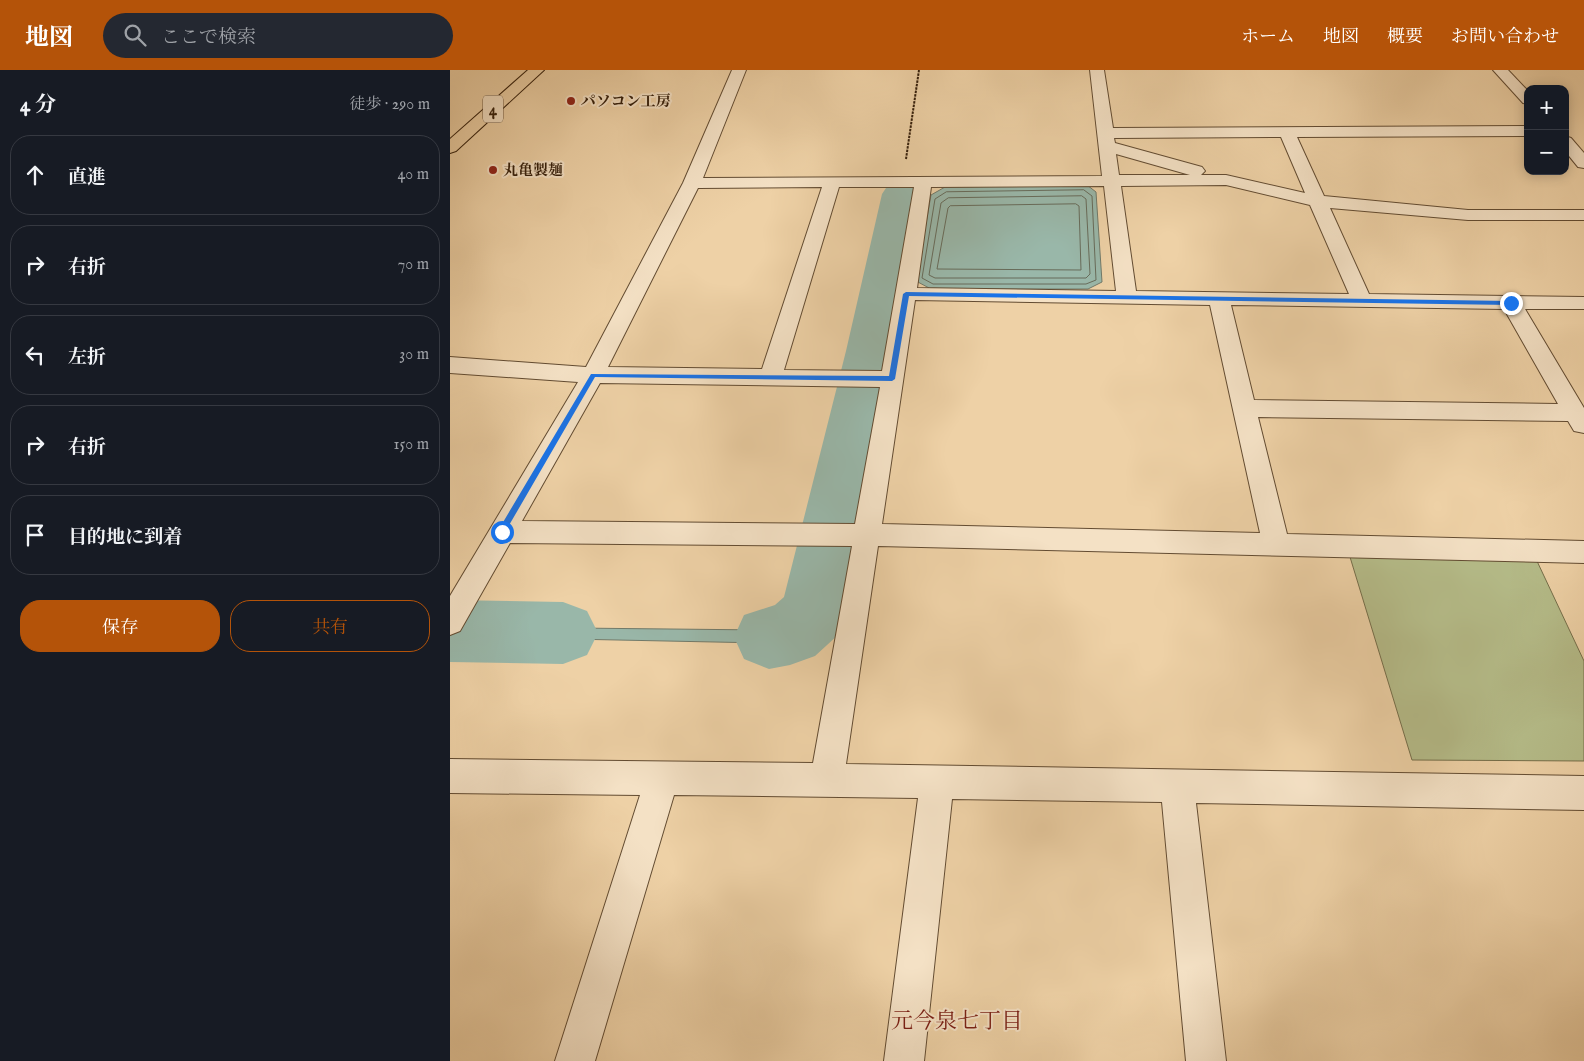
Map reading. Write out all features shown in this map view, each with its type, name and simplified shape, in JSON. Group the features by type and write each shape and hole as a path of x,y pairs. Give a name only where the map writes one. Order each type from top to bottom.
{"highway":[{"name":"4","path":"450,148 537,70"}],"street":[{"path":"450,622 593,375 692,183 740,70"},
{"path":"1098,70 1127,297"},
{"path":"1500,70 1524,96"},
{"path":"1106,139 1288,132 1524,131"},
{"path":"1288,132 1362,300"},
{"path":"1106,139 1226,180 1318,201 1468,215 1584,215"},
{"path":"1569,146 1584,163"},
{"path":"692,183 1226,180"},
{"path":"771,377 832,182"},
{"path":"827,780 923,182"},
{"path":"906,294 1584,303"},
{"path":"1218,298 1276,545"},
{"path":"1511,303 1579,420"},
{"path":"450,365 593,375 892,379"},
{"path":"1244,408 1579,420"},
{"path":"502,532 866,535 1584,552"},
{"path":"450,776 827,780 1584,793"},
{"path":"575,1061 662,778"},
{"path":"904,1061 937,782"},
{"path":"1177,787 1206,1061"}],"path":[{"path":"902,182 919,70"}],"green space":[{"path":"1350,557 1536,559 1584,661 1584,761 1412,760"}],"water":[{"path":"1087,185 1096,192 1102,282 1088,289 931,289 916,281 931,195 945,187"},
{"path":"895,193 902,193 871,350 863,350"},
{"path":"815,578 828,578 821,606 816,616 801,631 779,640 763,643 472,637 478,627 764,630 777,628 787,626 801,616 809,600"}],"waterway":[{"path":"769,637 790,634 814,614 872,351 903,194"},
{"path":"450,631 563,633"}],"place":[{"name":"パソコン工房","path":"571,101"},
{"name":"丸亀製麺","path":"493,170"}],"district":[{"name":"元今泉七丁目","path":"957,1020"}],"route":[{"path":"502,532 593,375 892,379 906,294 1511,303"}]}
